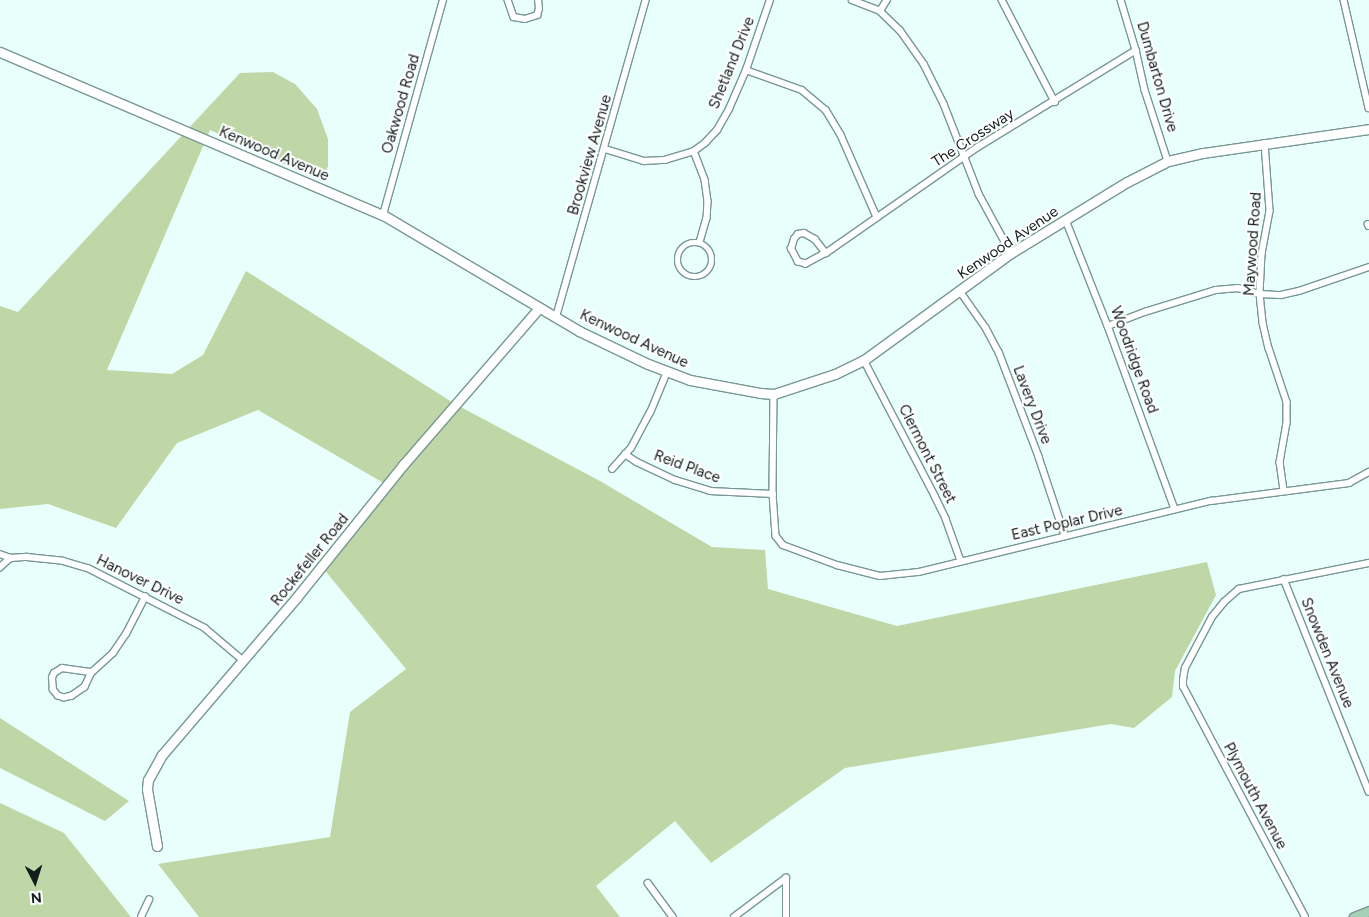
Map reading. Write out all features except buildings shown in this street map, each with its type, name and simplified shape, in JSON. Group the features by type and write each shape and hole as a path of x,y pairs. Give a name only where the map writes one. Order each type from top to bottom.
{"main road":[{"path":"1354,917 1369,911"}],"street":[{"name":"Oakwood Road","path":"383,215 443,0"},
{"path":"508,0 514,17 524,20 537,15 539,10 538,0"},
{"name":"Brookview Avenue","path":"556,317 646,0"},
{"name":"Shetland Drive","path":"605,149 644,161 665,160 694,151 717,130 746,70 770,0"},
{"path":"852,0 880,11 900,30 933,79 979,194 1011,254"},
{"path":"880,11 887,0"},
{"path":"1002,0 1055,102"},
{"name":"Dumbarton Drive","path":"1121,0 1136,50 1145,90 1168,161"},
{"path":"1344,0 1369,108"},
{"name":"The Crossway","path":"826,253 812,236 798,234 792,242 792,254 802,264 812,263 984,143 1055,102 1136,50"},
{"name":"Kenwood Avenue","path":"0,52 383,215 579,331 667,372 690,380 744,392 774,394 835,374 864,360 1011,254 1127,182 1168,161 1265,143 1369,129"},
{"path":"746,70 802,90 826,110 841,135 877,217"},
{"name":"Maywood Road","path":"1265,143 1270,211 1262,254 1260,294 1263,323 1269,348 1287,402 1287,423 1280,462 1284,491"},
{"path":"694,151 705,180 708,201 707,218 700,242"},
{"name":"Woodridge Road","path":"1066,220 1108,326 1175,509"},
{"path":"700,242 711,254 711,266 701,277 689,276 681,267 680,252 686,244 700,242"},
{"path":"1108,326 1145,312 1216,290 1238,288 1248,289 1260,294 1281,295 1299,291 1369,267"},
{"name":"Lavery Drive","path":"960,291 986,328 999,352 1039,457 1065,535"},
{"name":"Rockefeller Road","path":"157,846 147,789 152,770 162,755 244,661 403,465 539,308"},
{"name":"Clermont Street","path":"864,360 935,496 961,561"},
{"path":"612,468 631,448 650,413 667,372"},
{"path":"773,494 774,394"},
{"name":"Reid Place","path":"625,454 637,462 675,480 710,491 773,494"},
{"name":"East Poplar Drive","path":"773,494 776,536 783,545 838,565 880,576 919,572 1065,535 1227,498 1349,483 1369,472"},
{"name":"Hanover Drive","path":"0,554 10,558 27,557 54,560 88,568 205,628 244,661"},
{"path":"0,568 10,558"},
{"path":"1284,580 1369,563"},
{"name":"Plymouth Avenue","path":"1284,580 1239,589 1224,602 1212,617 1185,668 1184,687 1305,917"},
{"name":"Snowden Avenue","path":"1284,580 1369,792"},
{"path":"92,672 80,669 59,669 52,678 53,690 58,696 64,698 72,696 85,687 92,672 113,653 145,598"},
{"path":"734,917 786,878 786,917"},
{"path":"648,883 673,917"},
{"path":"141,917 149,900"}],"green space":[{"path":"273,72 295,84 317,109 328,139 328,166 322,181 210,130 107,370 172,374 203,355 246,271 455,404 600,481 712,547 765,550 768,589 897,626 1207,562 1216,595 1175,671 1172,697 1134,728 1111,724 845,768 711,863 675,821 596,886 620,917 199,917 158,864 330,837 350,712 406,669 322,567 387,485 258,410 177,443 116,528 48,504 0,509 0,306 18,312 240,73"},
{"path":"0,718 129,801 105,821 0,768"},
{"path":"0,803 64,833 131,917 0,917"}]}
